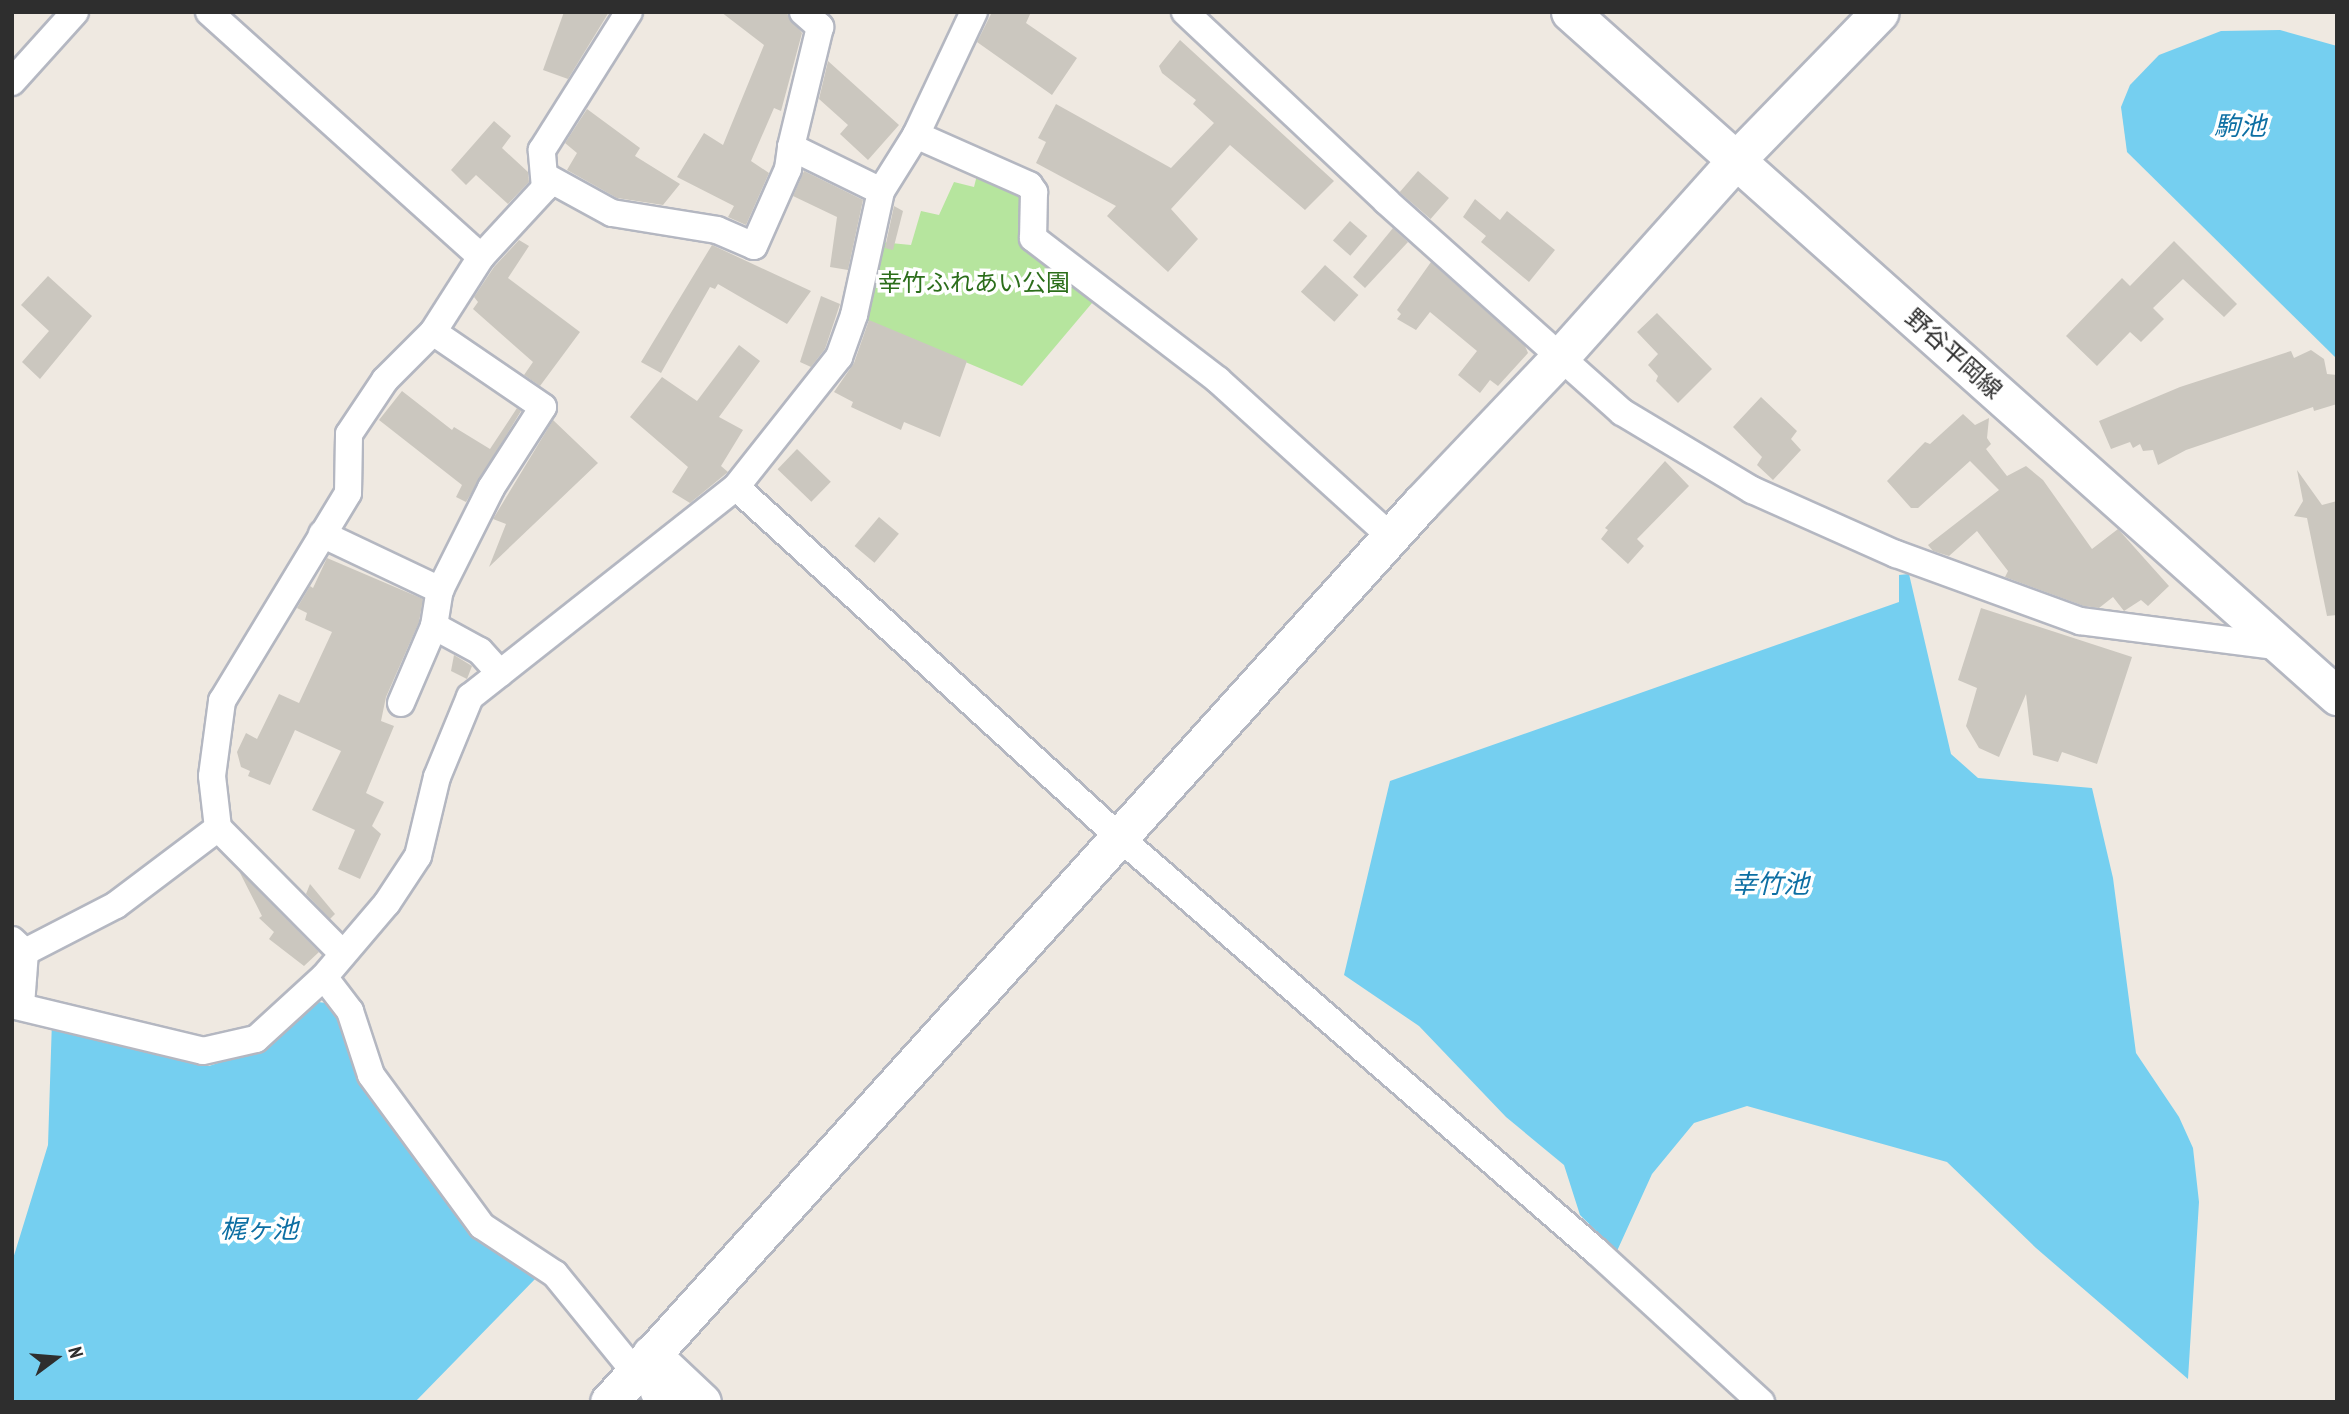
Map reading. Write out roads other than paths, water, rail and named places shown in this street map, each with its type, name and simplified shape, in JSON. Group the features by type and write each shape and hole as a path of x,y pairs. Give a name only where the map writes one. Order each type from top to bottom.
{"street":[{"path":"12,82 75,12"},
{"path":"209,12 481,257"},
{"path":"342,954 218,828 212,776 222,701 348,492 349,434 385,380 433,331 481,257 545,188 548,178 542,150 629,12"},
{"path":"548,178 612,213 717,230 754,246 788,169 820,27 803,12"},
{"path":"218,828 116,905 19,946 17,1005 202,1051 256,1039 324,977 387,903 418,856 437,777 470,697 736,487 839,357 854,315 881,191 916,135 974,12"},
{"path":"1185,12 1376,192 1622,412 1752,490 1896,554 2080,621 2283,647"},
{"name":"野谷平岡線","path":"1570,12 2337,696"},
{"path":"609,1402 651,1380 1119,837 1391,537 1562,356 1736,160 1880,12"},
{"path":"916,135 1029,185 1034,192 1032,238 1218,380 1391,537"},
{"path":"791,147 881,191"},
{"path":"401,703 434,626 440,590 491,488 543,407 433,331"},
{"path":"736,487 1119,837 1586,1242 1761,1402"},
{"path":"321,534 440,590"},
{"path":"434,626 480,651 500,673"},
{"path":"324,977 350,1011 371,1075 482,1226 555,1274 651,1380 702,1402"}],"water":[{"name":"駒池","path":"2280,30 2337,46 2337,359 2127,152 2121,107 2130,85 2159,55 2221,31"},
{"name":"幸竹池","path":"1909,574 1951,754 1978,778 2092,788 2113,878 2136,1053 2179,1117 2193,1148 2199,1202 2188,1379 2036,1248 1947,1162 1747,1106 1694,1123 1652,1174 1617,1251 1580,1215 1564,1165 1506,1117 1419,1026 1344,975 1390,781 1899,602 1899,575"},
{"name":"梶ヶ池","path":"318,1002 335,1004 361,1069 421,1165 477,1238 537,1277 415,1402 16,1402 12,1397 12,1262 48,1145 52,1020 209,1066 254,1051"}],"park label":[{"name":"幸竹ふれあい公園","path":"974,283"}]}
